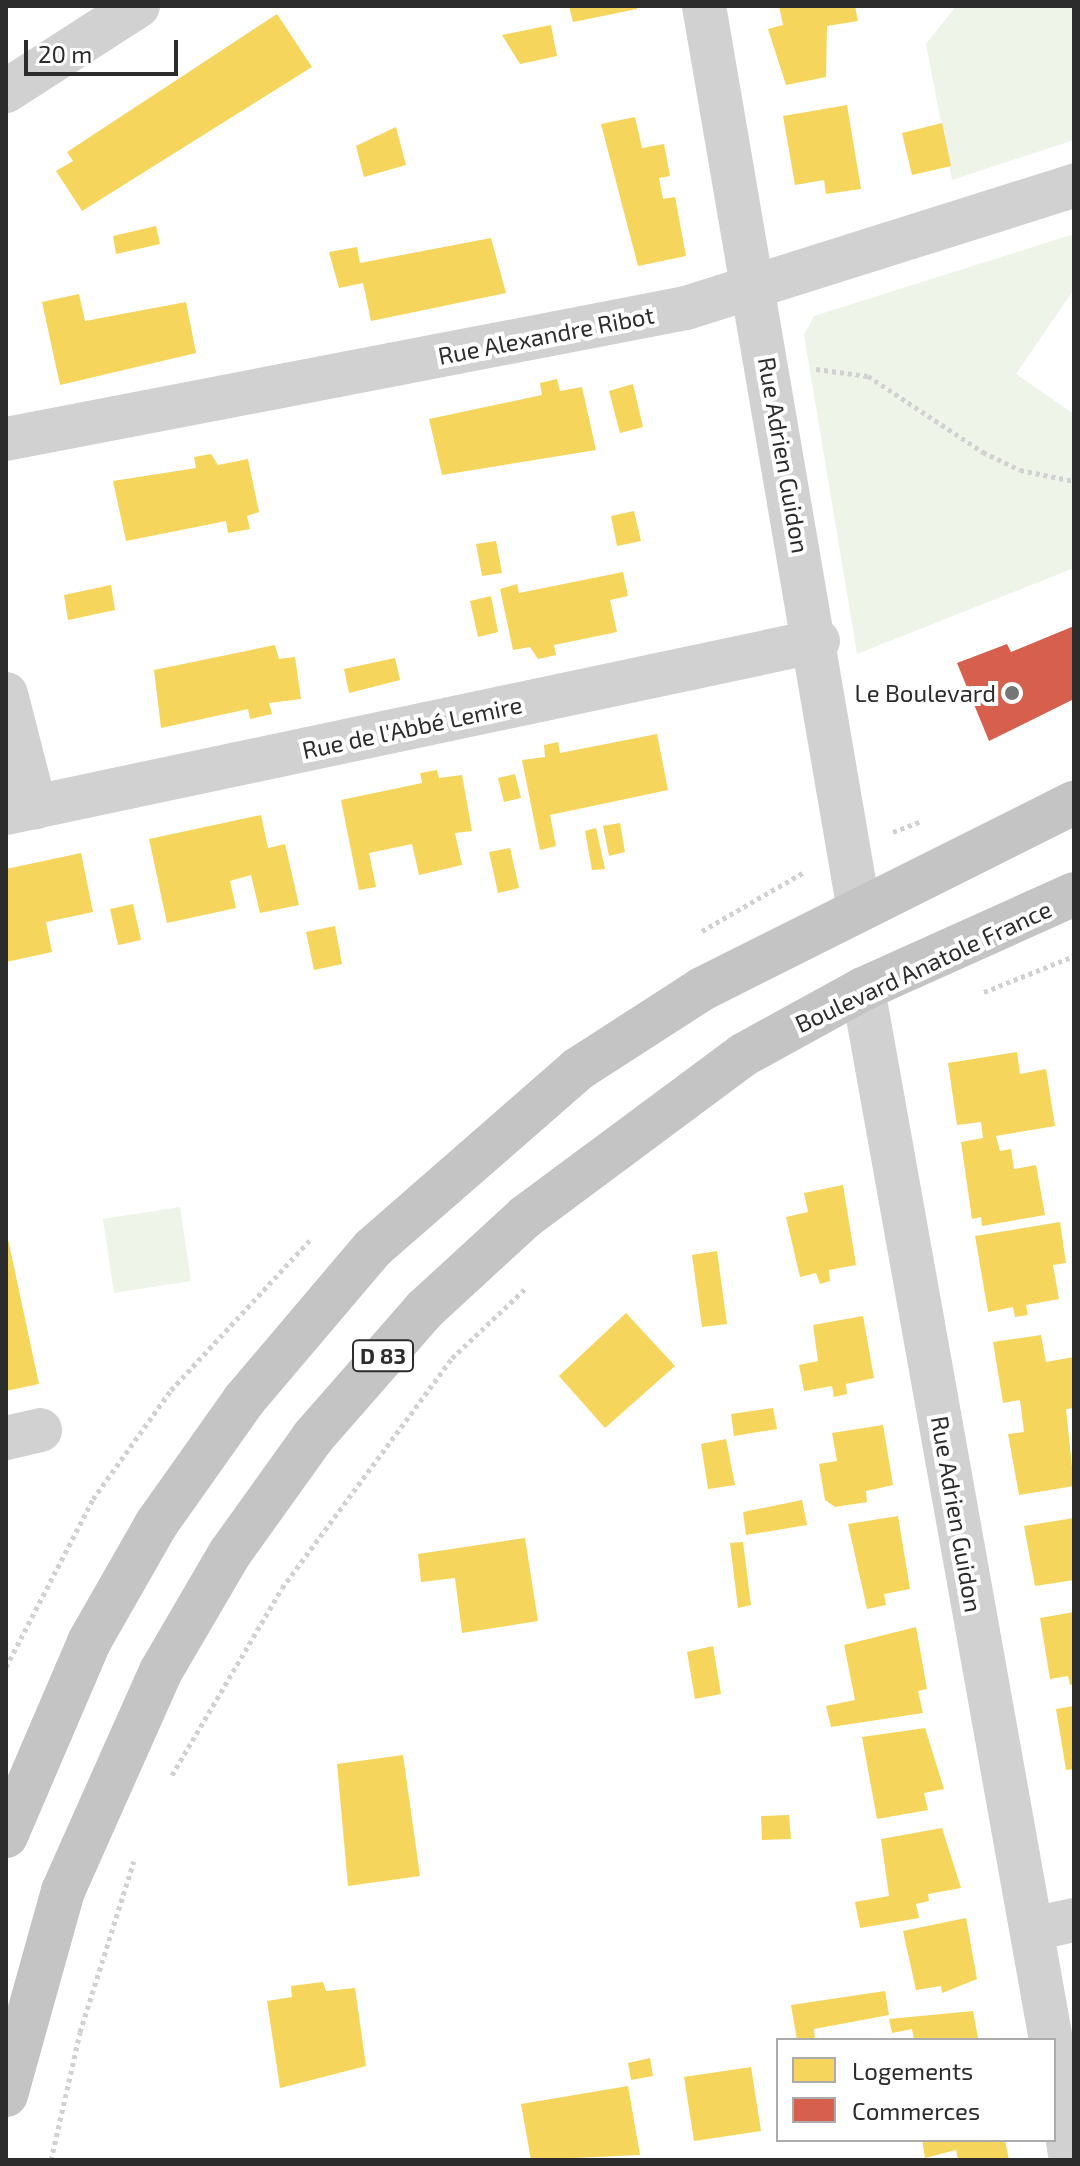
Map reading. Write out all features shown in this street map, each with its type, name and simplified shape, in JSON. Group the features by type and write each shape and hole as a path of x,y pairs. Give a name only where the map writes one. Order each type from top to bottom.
{"main road":[{"path":"6,1836 89,1642 157,1523 244,1400 373,1248 578,1069 702,989 858,905 1074,803"},
{"name":"Boulevard Anatole France","path":"6,2095 63,1891 123,1746 230,1553 313,1437 425,1309 525,1217 743,1055 863,989 1074,894"}],"street":[{"path":"6,91 138,6"},
{"name":"Rue Adrien Guidon","path":"704,6 818,641 858,905"},
{"name":"Rue Alexandre Ribot","path":"6,439 753,289 1074,186"},
{"name":"Rue de l'Abbé Lemire","path":"20,810 818,641"},
{"path":"6,694 20,810"},
{"name":"Rue Adrien Guidon","path":"863,989 1051,2038"},
{"path":"1032,1929 1074,1920"},
{"path":"1056,2069 1071,2160"}],"path":[{"path":"769,373 818,369 868,376 983,452 1020,470 1074,481"},
{"path":"972,997 1074,956"},
{"path":"164,1789 282,1588 452,1358 541,1274"},
{"path":"51,2160 80,2032 139,1844"}],"shaded area":[{"path":"956,6 1074,6 1074,140 952,180 926,44"},
{"path":"1074,234 1074,289 1016,374 1074,414 1074,568 857,654 804,335 814,316"},
{"path":"180,1207 191,1281 114,1293 103,1219"}],"building: Logements":[{"path":"569,6 636,6 637,9 573,22"},
{"path":"779,6 855,6 858,21 827,26 826,77 786,85 768,29 783,25"},
{"path":"277,14 312,67 82,211 56,171 73,161 67,152"},
{"path":"551,25 557,56 520,64 502,35"},
{"path":"847,105 861,189 826,194 824,180 795,185 783,116"},
{"path":"635,117 642,148 664,144 670,176 659,178 663,199 675,197 686,256 638,266 601,124"},
{"path":"942,123 951,166 912,175 902,133"},
{"path":"396,127 406,165 364,177 356,146"},
{"path":"156,226 160,244 116,254 113,236"},
{"path":"491,238 506,293 371,321 363,283 339,288 329,252 357,247 360,263"},
{"path":"79,294 85,321 186,302 196,353 60,385 42,302"},
{"path":"557,379 560,391 582,387 596,450 442,475 429,419 542,395 540,383"},
{"path":"633,384 643,427 620,433 609,391"},
{"path":"211,454 218,465 248,459 259,512 247,516 250,529 228,533 226,521 126,541 113,481 196,468 194,457"},
{"path":"634,511 641,541 617,546 611,516"},
{"path":"496,541 502,573 482,576 476,544"},
{"path":"623,572 628,596 610,600 617,632 554,645 556,655 538,659 530,647 513,650 500,589 517,584 519,593"},
{"path":"111,585 115,610 68,620 64,595"},
{"path":"491,596 498,632 478,637 470,601"},
{"path":"275,645 279,659 295,657 301,699 269,703 272,714 250,719 248,709 161,728 154,670"},
{"path":"395,658 400,680 349,693 344,669"},
{"path":"657,734 668,790 550,815 556,846 540,850 522,760 545,757 544,745 558,742 560,753"},
{"path":"437,770 439,778 462,775 472,831 455,833 462,865 419,875 412,844 369,853 376,887 359,890 341,800 422,783 420,773"},
{"path":"515,774 521,798 504,802 498,778"},
{"path":"261,815 268,848 285,844 299,905 260,913 251,875 230,881 236,908 167,923 149,839"},
{"path":"620,823 625,852 609,856 603,826"},
{"path":"596,828 605,869 592,870 585,831"},
{"path":"510,848 519,888 498,893 489,852"},
{"path":"81,853 93,912 46,922 52,952 6,962 6,869"},
{"path":"133,904 141,940 118,945 110,909"},
{"path":"335,926 342,964 314,970 306,932"},
{"path":"1017,1052 1020,1074 1046,1069 1055,1126 996,1136 1000,1151 1011,1149 1014,1169 1036,1165 1045,1215 982,1226 981,1217 972,1219 961,1142 983,1138 981,1122 957,1125 948,1063"},
{"path":"843,1185 856,1265 829,1270 830,1281 820,1284 816,1273 800,1277 786,1217 808,1212 804,1193"},
{"path":"1060,1222 1066,1263 1053,1265 1059,1299 1026,1305 1028,1315 1015,1317 1013,1307 988,1312 975,1236"},
{"path":"6,1230 39,1384 6,1391"},
{"path":"717,1251 727,1324 702,1327 692,1255"},
{"path":"626,1313 675,1366 605,1428 559,1376"},
{"path":"863,1316 874,1378 846,1384 847,1394 834,1397 832,1386 804,1391 799,1365 818,1361 813,1325"},
{"path":"1041,1335 1046,1362 1074,1357 1074,1408 1066,1409 1074,1486 1019,1495 1008,1434 1024,1432 1020,1400 1003,1403 993,1342"},
{"path":"773,1408 777,1429 734,1436 731,1414"},
{"path":"883,1425 893,1485 866,1491 867,1502 835,1507 825,1500 819,1464 837,1461 832,1433"},
{"path":"726,1439 735,1485 708,1489 701,1444"},
{"path":"802,1500 807,1525 746,1535 743,1512"},
{"path":"898,1516 910,1589 884,1594 886,1605 867,1609 848,1524"},
{"path":"1074,1518 1074,1580 1035,1586 1024,1526"},
{"path":"525,1538 538,1621 462,1633 455,1578 421,1582 418,1554"},
{"path":"743,1542 751,1605 738,1608 730,1543"},
{"path":"1074,1612 1074,1684 1070,1685 1068,1676 1050,1679 1040,1618"},
{"path":"916,1627 927,1689 918,1691 923,1713 831,1727 826,1706 855,1700 844,1645"},
{"path":"713,1646 721,1694 695,1699 687,1652"},
{"path":"1074,1706 1074,1769 1066,1770 1056,1709"},
{"path":"925,1728 944,1789 924,1793 928,1810 877,1819 862,1737"},
{"path":"403,1755 420,1876 348,1886 337,1764"},
{"path":"789,1815 791,1839 762,1840 761,1816"},
{"path":"942,1828 961,1888 928,1894 929,1901 916,1904 919,1918 860,1928 855,1902 889,1896 881,1839"},
{"path":"966,1918 977,1979 942,1993 941,1986 916,1990 903,1931"},
{"path":"323,1982 326,1991 355,1988 366,2066 280,2088 267,2001 292,1997 291,1986"},
{"path":"885,1991 889,2015 814,2029 815,2038 797,2038 791,2005"},
{"path":"973,2011 978,2038 914,2038 912,2029 892,2033 889,2019"},
{"path":"650,2058 653,2076 631,2080 628,2063"},
{"path":"751,2067 761,2131 694,2141 684,2077"},
{"path":"628,2086 640,2155 531,2160 521,2104"},
{"path":"922,2142 1005,2142 1009,2160 958,2160 956,2150 925,2158"}],"building: Commerces":[{"path":"1074,626 1074,699 989,741 957,663 1007,644 1011,652"}],"place":[{"name":"Le Boulevard","path":"1012,693"}]}
